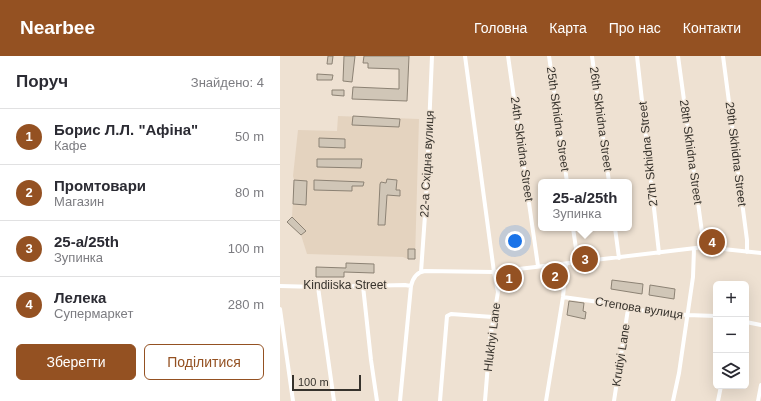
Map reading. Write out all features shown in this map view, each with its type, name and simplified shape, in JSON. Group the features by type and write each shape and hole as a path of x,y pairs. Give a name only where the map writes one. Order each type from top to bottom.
{"street":[{"name":"22-а Східна вулиця","path":"421,272 426,201 432,56"},
{"name":"Hlukhyi Lane","path":"465,56 498,292 490,339 485,401"},
{"name":"24th Skhidna Street","path":"508,56 538,266"},
{"name":"25th Skhidna Street","path":"549,56 567,179"},
{"name":"26th Skhidna Street","path":"592,56 609,179"},
{"name":"27th Skhidna Street","path":"637,56 659,253"},
{"name":"28th Skhidna Street","path":"678,56 704,247"},
{"name":"29th Skhidna Street","path":"723,56 747,240 747,252"},
{"path":"573,231 578,262"},
{"path":"615,231 619,258"},
{"path":"400,401 411,286 414,277 421,272 494,272 704,247 761,253"},
{"path":"673,401 679,373 693,277 694,249"},
{"path":"546,401 563,297 566,264"},
{"name":"Kindiiska Street","path":"280,286 318,287 405,284 411,286"},
{"path":"363,286 362,291 377,401"},
{"path":"318,287 334,401"},
{"name":"Степова вулиця","path":"563,297 613,304 628,309 687,316 713,316"},
{"path":"280,309 293,401"},
{"name":"Krutiyi Lane","path":"614,401 628,309"},
{"path":"440,401 447,316 451,314 493,317"},
{"path":"749,323 761,325"},
{"path":"758,401 761,385"},
{"path":"718,401 720,389"}],"shaded area":[{"path":"338,116 419,119 415,259 403,257 307,254 301,235 287,222 292,217 293,176 298,130 337,131"}],"building":[{"path":"328,56 333,56 332,64 327,64"},
{"path":"344,56 355,56 352,82 343,81"},
{"path":"364,56 409,56 407,101 352,99 353,87 399,89 399,69 368,68 368,63 363,63"},
{"path":"317,74 333,75 332,80 317,80"},
{"path":"332,90 344,90 344,96 332,95"},
{"path":"353,116 400,119 399,127 352,125"},
{"path":"319,138 345,139 345,148 319,147"},
{"path":"317,159 362,159 361,168 317,167"},
{"path":"387,179 397,180 396,190 400,190 400,196 387,195 385,225 378,225 380,184 381,182 386,183"},
{"path":"294,180 307,181 306,205 293,204"},
{"path":"314,180 364,182 363,186 352,186 352,191 314,190"},
{"path":"292,217 306,231 301,235 287,222"},
{"path":"408,249 415,249 415,259 408,259"},
{"path":"346,263 374,264 374,273 344,272 344,277 316,277 316,267 346,268"},
{"path":"612,280 643,284 642,294 611,289"},
{"path":"650,285 675,289 674,299 649,295"},
{"path":"569,301 584,303 583,311 586,312 585,319 567,315"}],"place":[{"name":"Лелека","path":"712,242"},
{"name":"25-а/25th","path":"585,259"},
{"name":"Промтовари","path":"555,276"},
{"name":"Борис Л.Л. \"Афіна\"","path":"509,278"}]}
